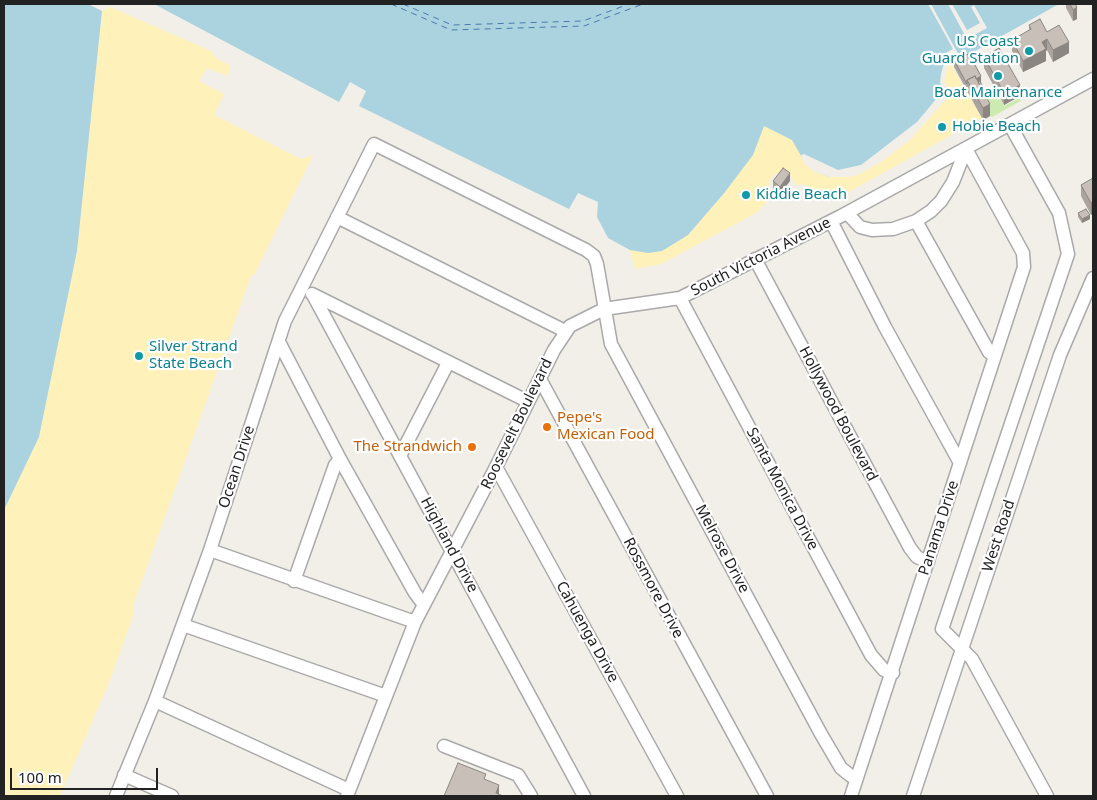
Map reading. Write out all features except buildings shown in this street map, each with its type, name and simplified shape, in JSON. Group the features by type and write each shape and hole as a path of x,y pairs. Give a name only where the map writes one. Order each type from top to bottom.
{"street":[{"name":"South Victoria Avenue","path":"604,309 680,298 847,213 1093,79"},
{"path":"1010,124 1059,214 1068,254 942,630 972,659 1047,796"},
{"name":"Ocean Drive","path":"116,796 155,701 210,550 285,321 374,144 586,250 594,256 604,309"},
{"path":"847,213 860,227 872,230 893,228 916,221 932,211 941,201 953,182 966,149"},
{"name":"Panama Drive","path":"851,796 1025,260 1023,253 966,149"},
{"path":"337,217 565,331"},
{"path":"831,221 885,327 960,463"},
{"path":"916,221 989,352 994,356"},
{"name":"Hollywood Boulevard","path":"755,259 910,548 917,557 928,562"},
{"name":"West Road","path":"913,796 1060,356 1093,278"},
{"path":"301,288 527,402"},
{"name":"Highland Drive","path":"313,295 584,796"},
{"name":"Santa Monica Drive","path":"680,298 871,655 884,670 892,673"},
{"name":"Roosevelt Boulevard","path":"348,793 415,622 496,467 527,402 565,331 582,318 604,309"},
{"name":"Melrose Drive","path":"604,309 611,344 821,734 841,768 857,778"},
{"path":"278,342 340,459 415,593 424,605"},
{"path":"400,456 448,363"},
{"name":"Rossmore Drive","path":"540,379 767,796"},
{"path":"294,580 335,465 340,459"},
{"name":"Cahuenga Drive","path":"496,467 677,796"},
{"path":"210,550 415,622"},
{"path":"183,625 386,696"},
{"path":"155,701 348,793"},
{"path":"444,746 518,775 531,796"},
{"path":"124,775 172,796"}],"green space":[{"path":"988,92 991,98 998,95 1004,106 1019,98 1021,101 992,117 990,116 984,94"}],"sand":[{"name":"Silver Strand State Beach","path":"110,7 211,51 216,58 231,66 227,76 207,68 199,81 224,94 214,115 301,159 313,155 254,275 251,276 133,606 134,613 109,683 60,796 4,796 4,510 39,437 77,251 102,11"},
{"path":"948,60 982,118 838,198 801,184 796,186 788,171 775,174 770,180 772,191 765,200 767,202 756,213 661,264 635,269 630,250 648,253 688,235 725,192 753,155 764,126 792,140 804,161 814,171 830,177 844,176 942,83"}],"water":[{"path":"4,4 88,4 102,11 77,251 39,437 4,510"},
{"path":"154,4 1059,4 959,60 955,53 951,55 942,83 947,90 944,97 910,136 844,176 830,177 814,171 804,161 792,140 764,126 753,155 725,192 688,235 662,251 648,253 630,250 608,238 597,217 598,202 578,193 569,209 359,106 366,91 350,82 339,102"}],"pier":[{"path":"928,4 931,4 962,61 956,61 953,57 947,69 944,82 948,88 943,87 940,83 941,74 947,52 953,49"},
{"path":"948,4 952,4 967,30 980,23 971,7 974,5 987,28 967,39"},
{"path":"942,92 948,95 946,99 912,138 881,162 860,174 849,177 830,177 813,171 804,163 801,155 804,154 838,170 861,165 917,122"}],"ferry route":[{"path":"391,4 451,30 584,26 643,4"},
{"path":"403,4 452,25 583,21 629,4"}],"place":[{"name":"US Coast Guard Station","path":"1029,51"},
{"name":"Boat Maintenance","path":"998,76"},
{"name":"Hobie Beach","path":"942,127"},
{"name":"Kiddie Beach","path":"746,195"},
{"name":"Silver Strand State Beach","path":"139,356"},
{"name":"Pepe's Mexican Food","path":"547,427"},
{"name":"The Strandwich","path":"472,447"}]}
